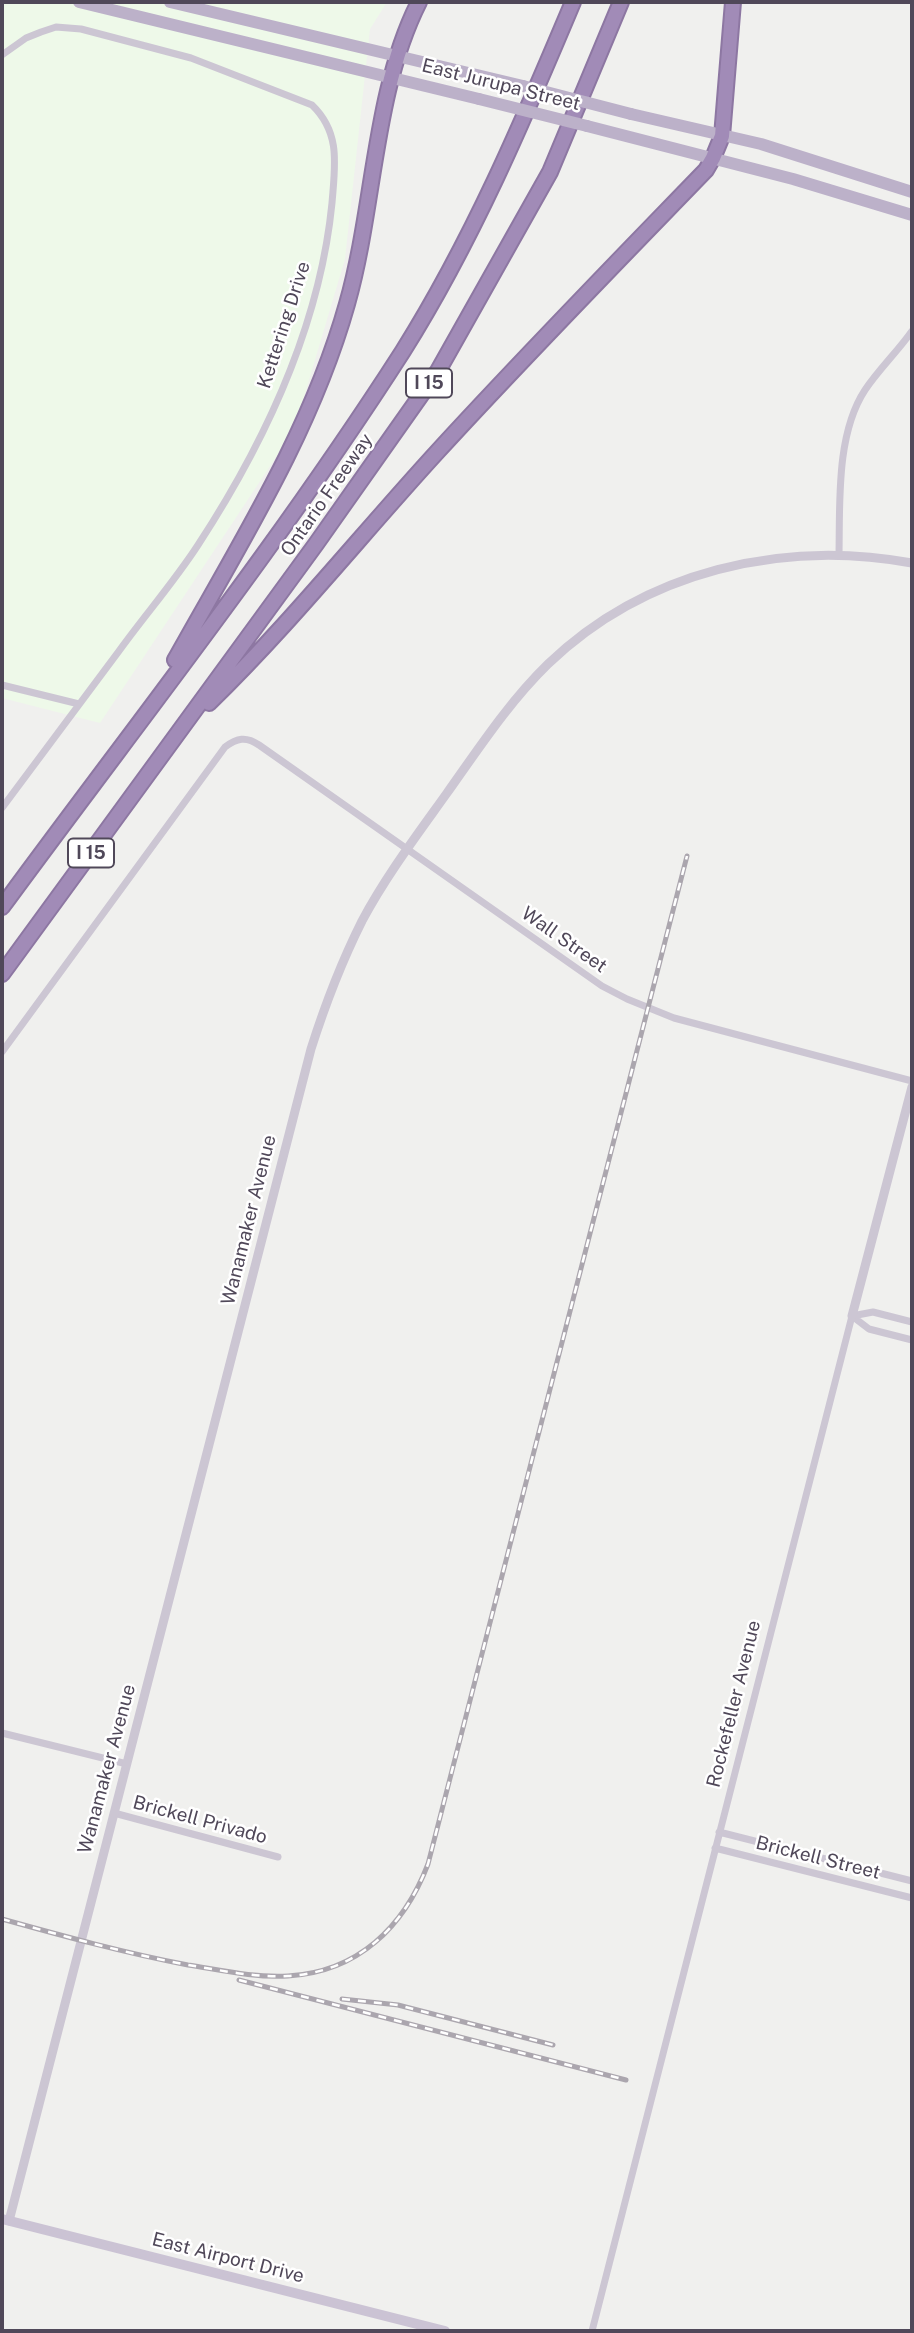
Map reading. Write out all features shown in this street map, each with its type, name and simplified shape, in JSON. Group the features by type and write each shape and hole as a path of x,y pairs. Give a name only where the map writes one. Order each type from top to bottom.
{"highway":[{"path":"149,707 290,452 323,380 357,271 390,76 419,2"},
{"name":"Ontario Freeway","path":"2,906 285,525 404,349 510,152 573,2"},
{"name":"Ontario Freeway","path":"2,974 316,544 438,371 550,172 621,2"},
{"path":"180,731 253,660 437,452 706,170 722,136 733,2"}],"main road":[{"name":"East Jurupa Street","path":"79,2 624,135 912,215"},
{"name":"East Jurupa Street","path":"170,2 397,54 761,144 912,192"},
{"name":"East Airport Drive","path":"5,2220 445,2331"}],"street":[{"name":"Kettering Drive","path":"2,55 26,38 56,27 81,29 191,58 312,105 325,117 332,133 334,150 330,216 310,308 289,372 259,441 230,495 196,547 2,808"},
{"path":"839,554 842,471 851,425 864,391 912,331"},
{"name":"Wanamaker Avenue","path":"5,2220 114,1813 311,1049 335,979 363,920 407,849 512,703 550,663 604,620 654,592 719,569 775,557 839,554 881,557 912,563"},
{"path":"2,685 79,705"},
{"name":"Wall Street","path":"2,1052 225,747 240,738 259,745 602,986 627,999 702,1027 912,1081"},
{"name":"Rockefeller Avenue","path":"592,2331 912,1087"},
{"path":"852,1316 873,1312 912,1322"},
{"path":"852,1316 869,1329 912,1340"},
{"path":"2,1733 127,1763"},
{"name":"Brickell Privado","path":"114,1813 278,1857"},
{"name":"Brickell Street","path":"719,1832 912,1881"},
{"name":"Brickell Street","path":"715,1848 912,1898"}],"shaded area":[{"path":"2,2 387,2 370,29 345,259 301,407 282,448 100,723 2,698"}],"railway":[{"path":"2,1919 118,1950 188,1965 250,1975 288,1976 313,1973 336,1966 357,1955 392,1926 406,1908 428,1864 687,856"},
{"path":"239,1980 626,2080"},
{"path":"342,1999 398,2005 553,2045"}]}
